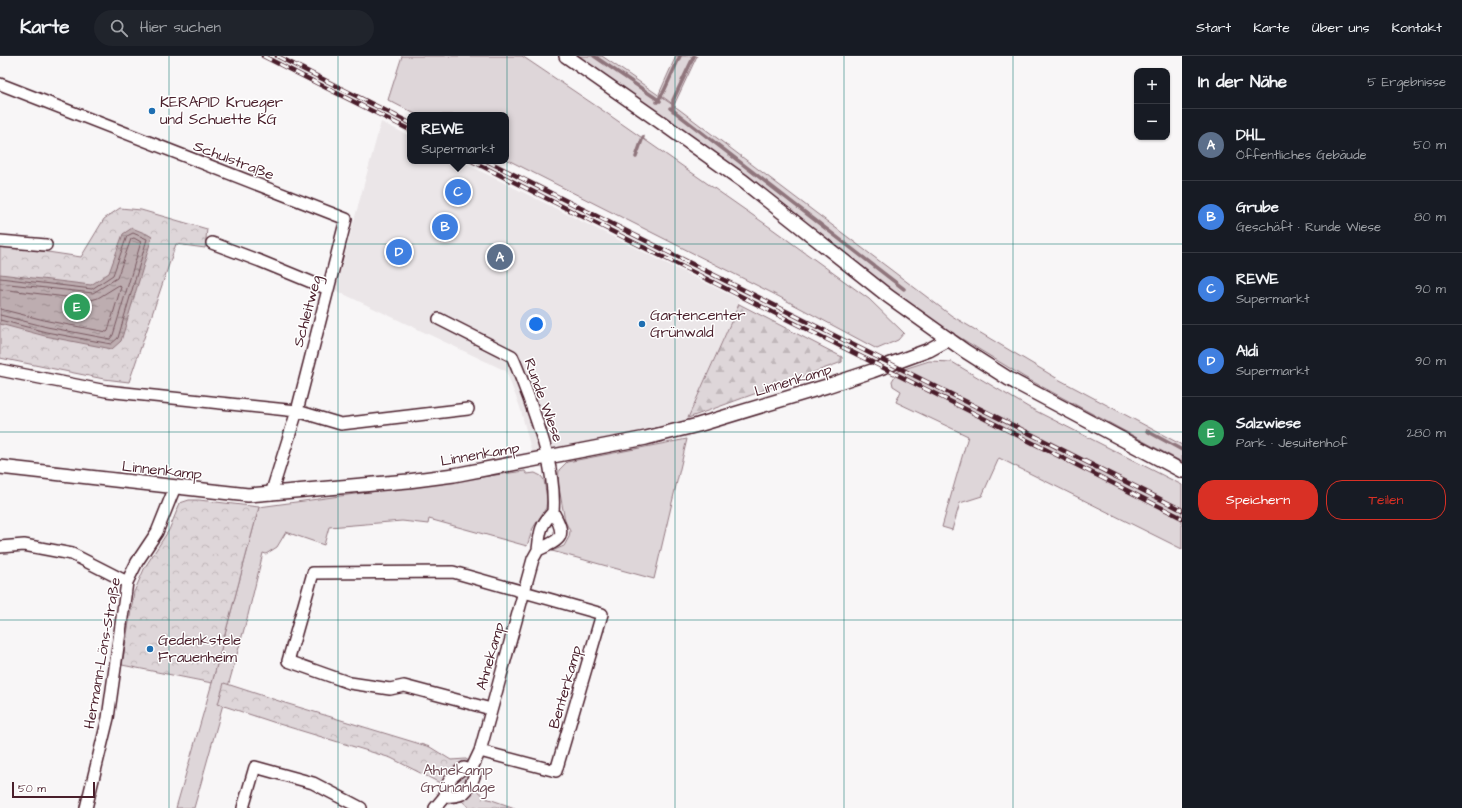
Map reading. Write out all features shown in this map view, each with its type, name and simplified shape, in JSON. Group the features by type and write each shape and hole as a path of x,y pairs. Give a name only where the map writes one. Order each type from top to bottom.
{"main road":[{"path":"566,56 743,181 888,296 949,339 1009,379 1182,471"},
{"name":"Linnenkamp","path":"0,467 236,494 271,494 454,475 646,438 730,416 872,371 929,350 949,339"}],"street":[{"name":"Schulstraße","path":"0,84 346,219"},
{"name":"Schleitweg","path":"271,494 297,411 346,219"},
{"path":"0,241 46,245"},
{"path":"212,243 328,289"},
{"name":"Runde Wiese","path":"439,319 512,356 537,420 548,458 554,499 554,512"},
{"path":"0,370 106,391 297,411 341,424 468,410"},
{"name":"Hermann-Löns-Straße","path":"86,808 108,718 127,582 137,562 157,532 175,487"},
{"path":"538,550 555,542 560,536 561,525 554,512"},
{"name":"Ahnekamp","path":"445,796 454,797 462,795 470,786 474,774 471,770 480,751 533,559 538,550 540,533 544,521 554,512"},
{"path":"0,547 24,545 72,554 127,582"},
{"path":"491,709 404,686 390,689 350,683 288,661 313,573 452,572 524,591"},
{"name":"Benterkamp","path":"480,751 556,771 602,614 524,591"},
{"path":"243,808 255,767 313,783 361,808"},
{"path":"435,808 445,796 449,780 464,768 471,770"}],"shaded area":[{"path":"381,122 407,135 407,164 466,164 740,300 688,418 690,437 658,441 535,465 520,407 506,371 335,290"}],"green space":[{"path":"402,56 522,56 771,228 869,299 904,333 898,340 877,349 774,294 509,161 509,112 411,112 388,100"},
{"path":"574,56 602,56 680,110 952,316 1058,379 1182,445 1182,462 1024,377 946,329 852,262"},
{"path":"676,56 697,56 674,105 659,94"},
{"path":"120,208 141,210 207,229 205,248 176,244 129,382 104,379 0,358 0,245 81,257 104,219"},
{"path":"739,304 842,357 842,362 688,418"},
{"path":"929,361 952,362 1028,407 1182,485 1182,549 999,458 982,496 960,503 952,530 942,527 968,436 896,402 901,391 893,386 892,381 898,371"},
{"path":"687,439 654,579 552,551 564,546 569,537 570,531 565,521 558,482 559,470 567,462"},
{"path":"525,471 527,474 535,473 541,476 544,480 547,499 546,508 533,528 527,546 429,519 428,524 402,521 329,527 324,545 286,532 277,547 266,554 263,553 248,615 194,808 176,808 212,683 259,507"},
{"path":"189,500 259,507 212,683 122,665 134,592 145,567 169,530 180,503"},
{"name":"Ahnekamp Grünanlage","path":"224,683 430,747 451,760 466,759 480,770 475,788 486,798 515,808 470,808 462,801 448,804 437,794 440,783 391,758 218,704"}],"water":[{"path":"132,228 152,237 121,341 112,349 45,336 0,324 0,274 91,285 109,273 123,234"}],"waterway":[{"path":"594,56 660,101"},
{"path":"657,102 664,91 680,56"},
{"path":"673,111 673,100 694,56"},
{"path":"670,108 904,289"},
{"path":"636,157 643,137"},
{"path":"1147,431 1182,450"}],"railway":[{"path":"263,56 407,128"},
{"path":"277,56 407,121"},
{"path":"478,164 1182,518"},
{"path":"493,164 1182,510"}],"place":[{"name":"KERAPID Krueger und Schuette KG","path":"152,111"},
{"name":"REWE","path":"458,192"},
{"name":"Grube","path":"445,227"},
{"name":"Aldi","path":"399,252"},
{"name":"DHL","path":"500,257"},
{"name":"Salzwiese","path":"77,307"},
{"name":"Gartencenter Grünwald","path":"642,324"},
{"name":"Gedenkstele Frauenheim","path":"150,649"}]}
